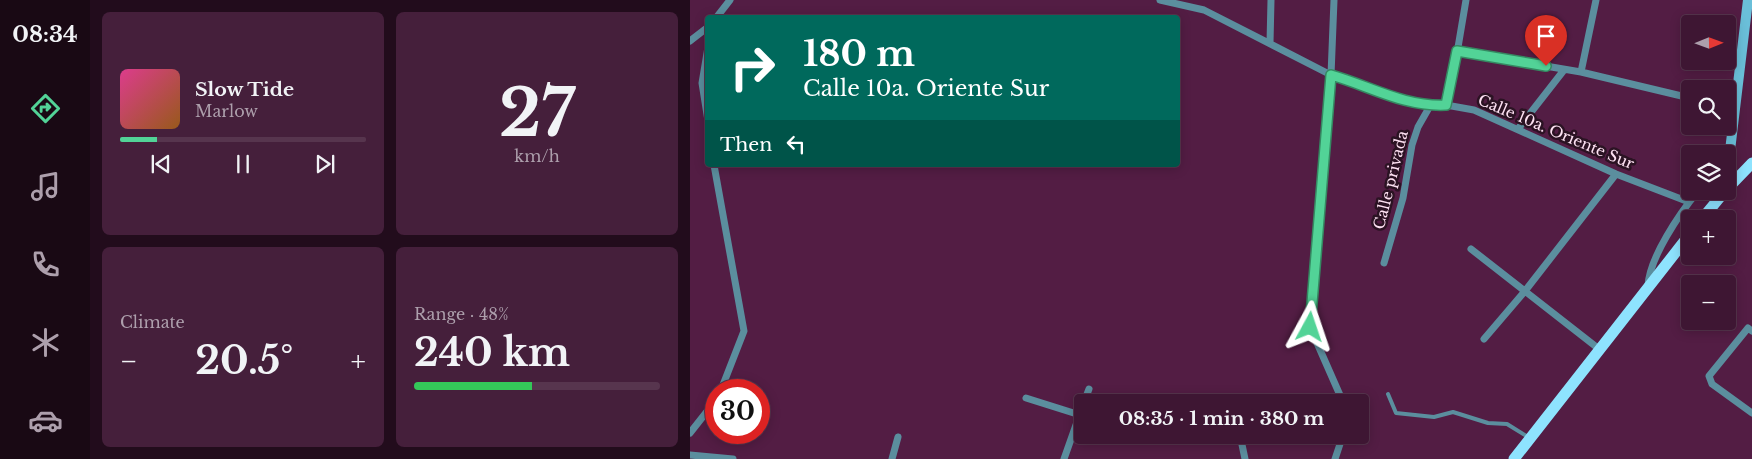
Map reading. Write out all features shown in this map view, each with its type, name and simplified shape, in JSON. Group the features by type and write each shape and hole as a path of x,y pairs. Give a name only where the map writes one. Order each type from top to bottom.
{"main road":[{"path":"1736,179 1752,163"},
{"path":"1709,210 1718,200"},
{"path":"1514,459 1681,246"}],"street":[{"path":"718,15 730,0"},
{"name":"Calle 10a. Oriente Sur","path":"1160,0 1204,10 1331,75 1380,94 1430,106 1446,105 1474,110 1616,174 1689,202"},
{"path":"1270,43 1271,0"},
{"path":"1334,0 1331,75 1310,327 1339,394"},
{"path":"1446,105 1466,0"},
{"path":"1581,72 1596,0"},
{"path":"1736,81 1748,0"},
{"path":"690,40 705,29"},
{"path":"1457,51 1581,72 1681,96"},
{"path":"705,64 702,83 705,102"},
{"path":"1518,129 1564,70"},
{"name":"Calle privada","path":"1384,262 1403,198 1412,145 1418,127 1430,106"},
{"path":"714,167 744,331 725,379"},
{"path":"1484,339 1525,291 1616,174"},
{"path":"1648,288 1648,275 1654,259 1689,202"},
{"path":"1471,249 1599,349"},
{"path":"1752,330 1748,328 1709,376 1712,384 1752,413"},
{"path":"1087,394 1089,389"},
{"path":"1026,398 1074,409"},
{"path":"690,433 705,414"},
{"path":"1064,459 1074,431"},
{"path":"892,459 898,437"},
{"path":"1242,444 1245,459"},
{"path":"1335,459 1340,444"},
{"path":"690,455 733,459"}],"lane":[{"path":"1388,394 1396,412 1434,417 1453,412 1470,415 1488,423 1507,424 1530,438"}],"route":[{"path":"1310,327 1331,75 1380,94 1430,106 1446,105 1457,51 1546,66"}]}
